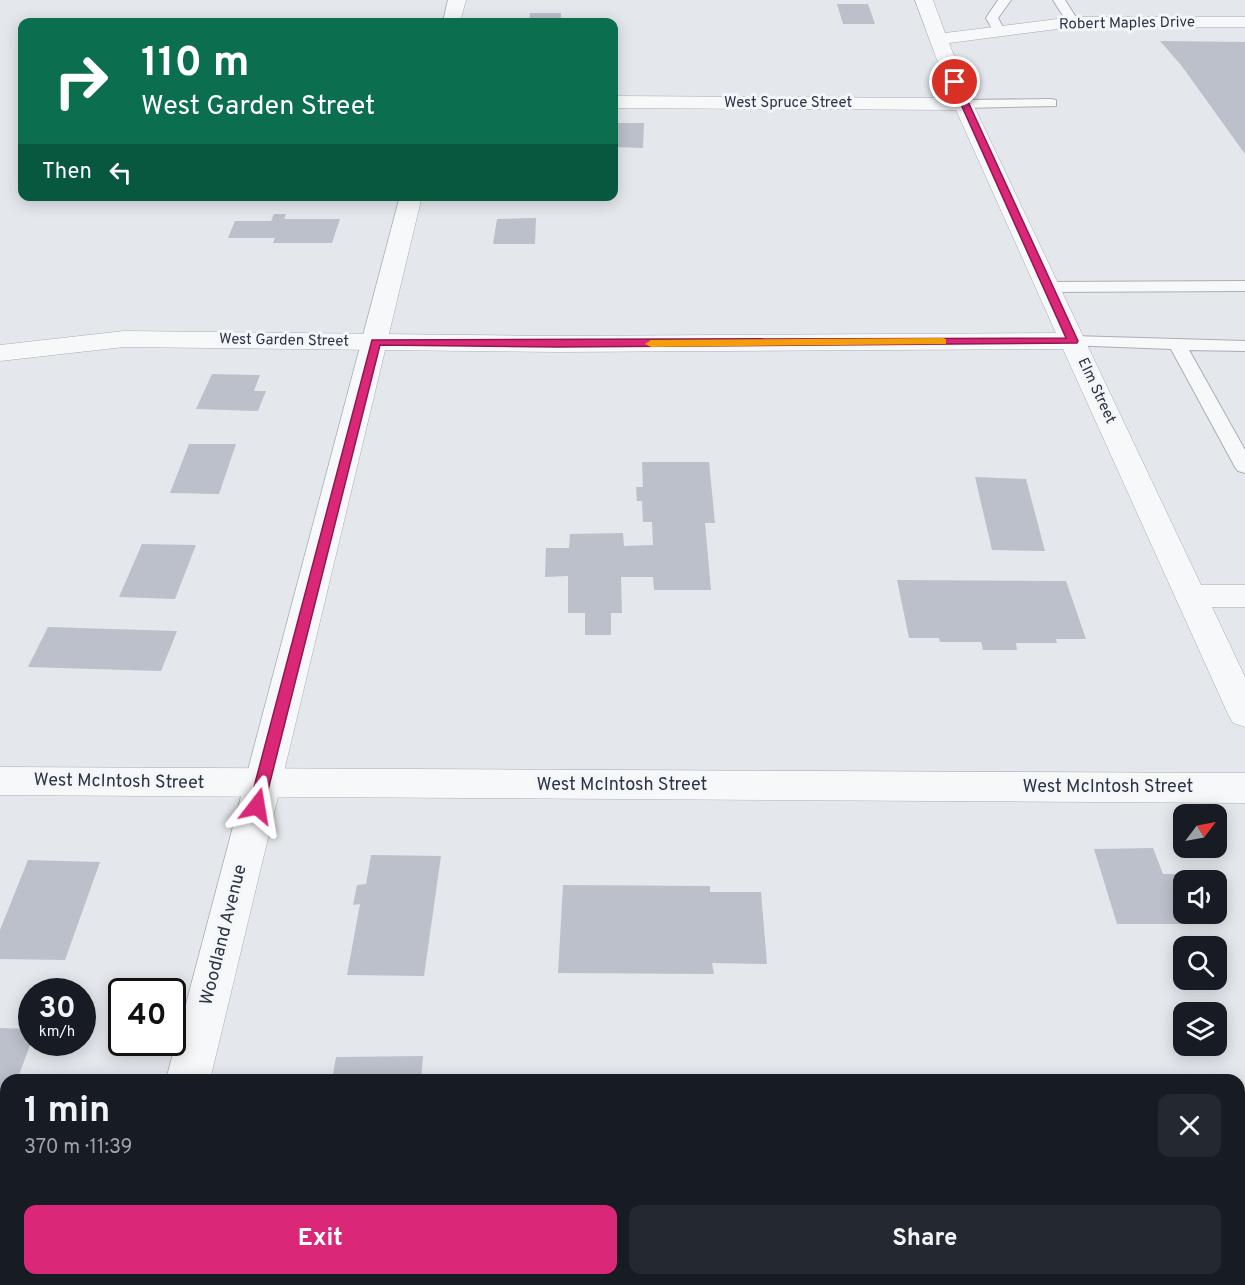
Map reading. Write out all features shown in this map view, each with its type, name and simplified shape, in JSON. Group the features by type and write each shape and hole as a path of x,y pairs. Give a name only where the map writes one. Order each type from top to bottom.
{"street":[{"path":"453,18 458,0"},
{"name":"Elm Street","path":"924,0 963,104 1245,714"},
{"name":"Robert Maples Drive","path":"939,39 1073,22 1245,22"},
{"name":"West Spruce Street","path":"618,102 963,104"},
{"name":"Woodland Avenue","path":"189,1074 410,201"},
{"name":"West Garden Street","path":"0,353 124,339 558,344 1073,341"},
{"path":"1191,596 1245,596"},
{"name":"West McIntosh Street","path":"0,781 1245,788"}],"lane":[{"path":"999,31 992,18 995,9 1005,0"},
{"path":"1059,0 1073,0"},
{"path":"1059,0 1073,22"},
{"path":"963,104 1051,103"},
{"path":"1048,287 1245,286"},
{"path":"1073,341 1245,346"},
{"path":"1177,344 1245,466"}],"building":[{"path":"837,4 868,4 875,24 843,24"},
{"path":"530,13 561,13 561,18 529,18"},
{"path":"1160,41 1245,42 1245,154 1181,65"},
{"path":"618,123 644,123 643,148 618,147"},
{"path":"274,214 286,214 284,219 340,219 332,243 273,243 275,238 228,238 235,221 271,221"},
{"path":"536,218 535,244 493,244 497,219"},
{"path":"212,374 260,375 254,391 266,391 258,411 196,409"},
{"path":"189,444 236,444 219,494 170,493"},
{"path":"642,462 709,462 715,523 705,523 711,590 654,590 653,577 621,577 622,613 611,613 611,635 585,635 585,613 568,613 568,576 545,577 546,548 569,548 570,534 623,533 624,546 653,545 652,522 643,522 642,501 637,501 636,487 643,487"},
{"path":"975,477 1026,479 1045,551 992,550"},
{"path":"142,544 196,545 175,599 119,597"},
{"path":"897,580 1066,581 1086,639 1056,639 1057,643 1016,643 1017,650 983,650 981,642 940,642 939,638 909,638"},
{"path":"48,627 177,631 161,671 28,667"},
{"path":"1153,848 1163,874 1173,874 1173,924 1117,924 1094,849"},
{"path":"371,855 441,856 424,976 347,975 360,904 353,905 357,885 366,884"},
{"path":"28,860 100,862 65,960 0,959 0,930"},
{"path":"563,885 710,886 710,892 761,892 767,964 712,963 714,974 558,973"},
{"path":"0,1028 18,1029 18,1056 26,1056 19,1074 0,1074"},
{"path":"423,1056 422,1074 333,1074 336,1057"}],"slow traffic":[{"path":"651,344 943,341"}],"route":[{"path":"257,806 376,342 558,344 1073,341 963,104 955,82"}]}
